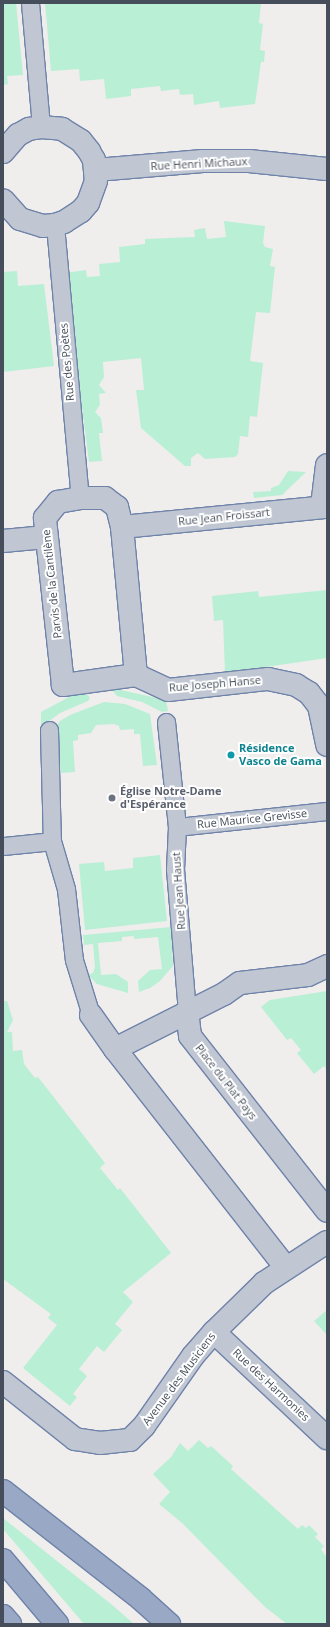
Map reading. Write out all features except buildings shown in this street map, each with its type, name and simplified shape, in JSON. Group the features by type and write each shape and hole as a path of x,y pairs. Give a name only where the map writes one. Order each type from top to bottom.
{"highway":[{"path":"3,1491 135,1594 169,1624"},
{"path":"3,1560 57,1624"},
{"path":"3,1616 10,1624"}],"street":[{"path":"30,3 41,127"},
{"path":"3,152 18,135 41,127 62,129 81,141 89,151 96,170 96,181 88,203 74,218 54,225 43,226 20,219 3,200"},
{"name":"Rue Henri Michaux","path":"96,170 203,161 249,161 327,168"},
{"name":"Rue des Poètes","path":"54,225 80,498"},
{"path":"324,507 327,465"},
{"name":"Parvis de la Cantilène","path":"80,498 105,498 117,506 122,527 136,675 64,685 45,518 58,502 80,498"},
{"name":"Rue Jean Froissart","path":"122,527 324,507"},
{"path":"3,541 46,537"},
{"name":"Rue Joseph Hanse","path":"136,675 168,690 268,679 296,685 309,693 319,706 327,745"},
{"name":"Rue Jean Haust","path":"166,722 176,827 175,870 187,1011"},
{"path":"49,730 52,841 66,889 74,960 91,1015 115,1049 286,1268"},
{"name":"Rue Maurice Grevisse","path":"176,827 327,811"},
{"path":"3,846 52,841"},
{"path":"115,1049 187,1011 224,994 240,983 308,975 327,966"},
{"name":"Place du Plat Pays","path":"187,1011 190,1036 327,1211"},
{"name":"Avenue des Musiciens","path":"3,1382 75,1439 100,1443 130,1440 144,1426 214,1332 264,1283 327,1242"},
{"name":"Rue des Harmonies","path":"214,1332 327,1438"}],"green space":[{"path":"3,3 16,3 23,75 7,76 8,84 3,85"},
{"path":"45,3 261,3 259,23 263,24 260,50 265,51 264,62 261,62 255,104 220,108 219,101 194,105 193,94 180,95 179,89 161,91 160,86 131,89 131,96 106,99 104,79 80,81 79,69 51,71"},
{"path":"224,221 265,226 263,243 265,247 273,249 270,266 275,267 270,313 256,312 250,361 263,363 257,417 250,416 248,437 240,436 238,454 235,457 205,459 198,453 191,458 191,466 185,466 141,428 136,390 144,390 141,358 103,362 104,377 99,385 106,393 99,394 100,405 95,412 101,418 103,433 99,433 102,461 89,462 65,273 86,270 87,277 100,276 99,264 120,262 119,247 145,244 145,239 195,237 194,230 205,228 207,239 226,237"},
{"path":"17,271 18,286 44,284 54,366 3,372 3,272"},
{"path":"288,471 306,472 282,495 254,498 253,492 271,491 271,488 279,485"},
{"path":"327,590 327,658 225,673 223,620 214,621 212,596 258,591 259,597"},
{"path":"116,689 166,700 168,711 162,712 142,702 117,696 113,691"},
{"path":"86,693 90,698 88,701 60,713 41,727 41,712 71,696"},
{"path":"104,702 125,704 150,714 157,765 143,766 140,734 134,734 134,729 120,730 119,726 114,724 96,725 91,733 78,735 78,740 73,741 75,772 61,773 56,727 60,721 70,715"},
{"path":"160,855 167,921 85,930 79,864 104,862 105,871 133,868 133,858"},
{"path":"171,927 173,966 160,981 150,988 139,992 138,981 150,970 162,969 158,937 134,939 134,936 122,937 122,941 98,943 101,975 116,974 128,982 128,993 97,984 88,975 93,973 95,967 93,944 84,945 83,935"},
{"path":"327,991 327,1070 324,1066 314,1074 297,1053 301,1050 291,1038 287,1040 261,1007 270,1000"},
{"path":"3,1001 7,1001 13,1020 7,1032 12,1032 13,1051 22,1050 24,1064 35,1078 38,1077 105,1163 100,1168 118,1190 120,1188 171,1253 123,1292 133,1302 115,1324 122,1330 104,1352 97,1346 79,1369 87,1376 73,1394 77,1397 70,1406 23,1368 57,1325 48,1318 51,1314 3,1279"},
{"path":"327,1310 327,1335 314,1321"},
{"path":"199,1440 208,1448 211,1446 233,1466 231,1469 298,1529 302,1525 306,1528 309,1525 318,1534 315,1537 324,1546 321,1549 327,1558 327,1624 287,1624 265,1607 182,1523 159,1504 170,1492 153,1474 171,1457 180,1443 188,1451"},
{"path":"3,1518 134,1624 84,1624 3,1529"}],"place":[{"name":"Résidence Vasco de Gama","path":"231,755"},
{"name":"Église Notre-Dame d'Espérance","path":"112,798"}]}
